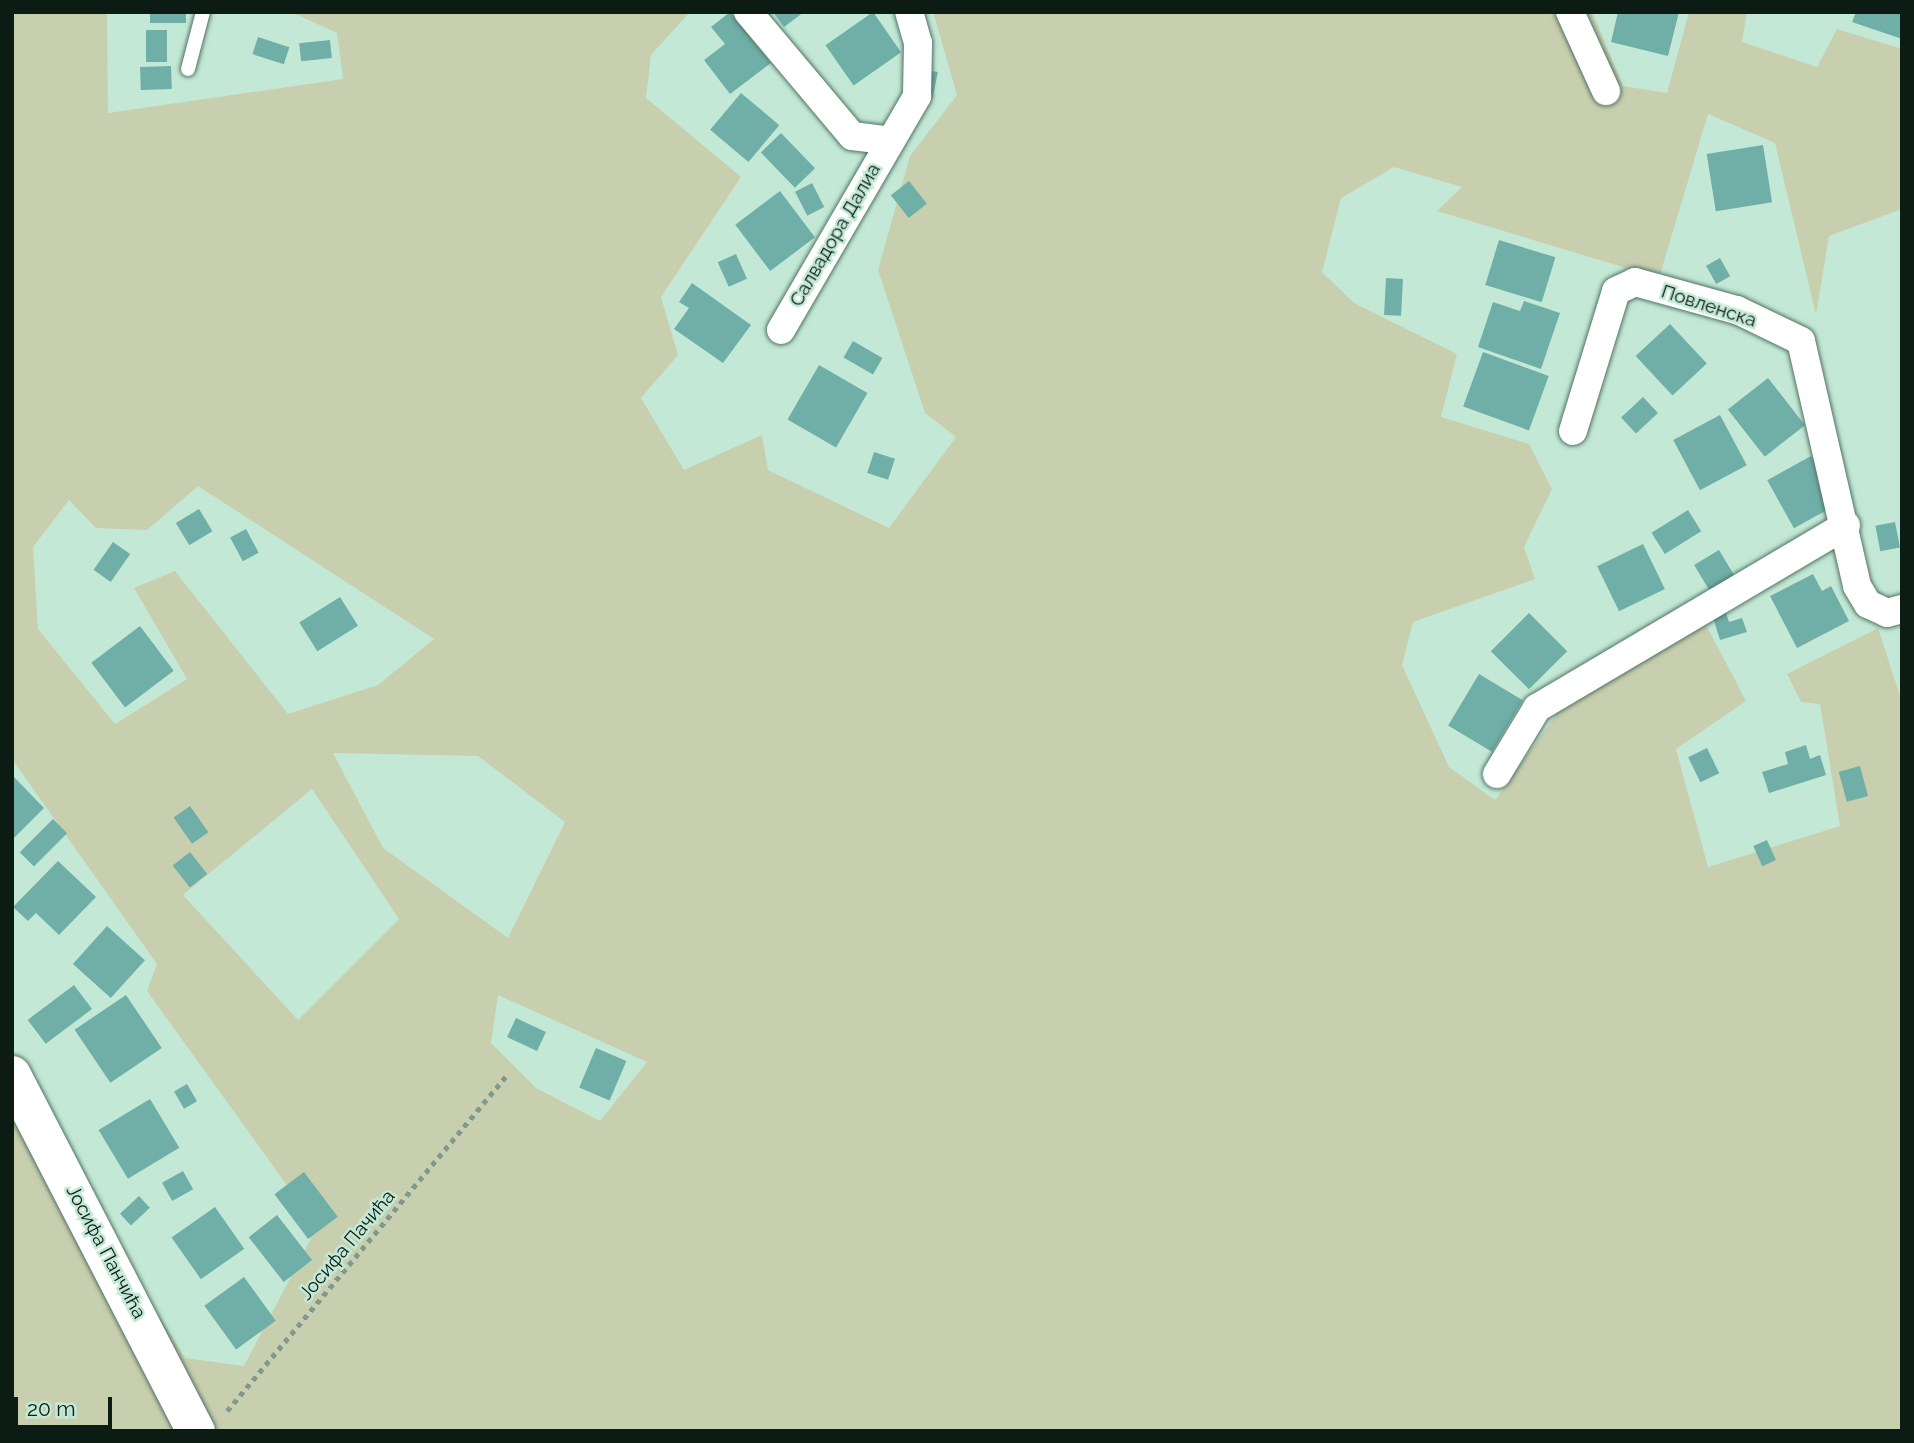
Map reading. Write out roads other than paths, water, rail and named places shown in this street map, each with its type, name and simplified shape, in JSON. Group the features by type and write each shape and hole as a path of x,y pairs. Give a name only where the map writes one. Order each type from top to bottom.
{"street":[{"name":"Салвадора Далиа","path":"748,12 852,136 890,141"},
{"name":"Салвадора Далиа","path":"781,330 917,96 918,43 909,12"},
{"path":"1570,12 1606,91"},
{"name":"Повленска","path":"1573,431 1616,290 1635,282 1737,310 1801,341 1846,525 1857,586 1868,604 1887,613 1902,609"},
{"path":"1497,774 1537,708 1846,525"},
{"name":"Јосифа Панчића","path":"12,1075 208,1425"}],"lane":[{"path":"188,69 203,12"}]}
